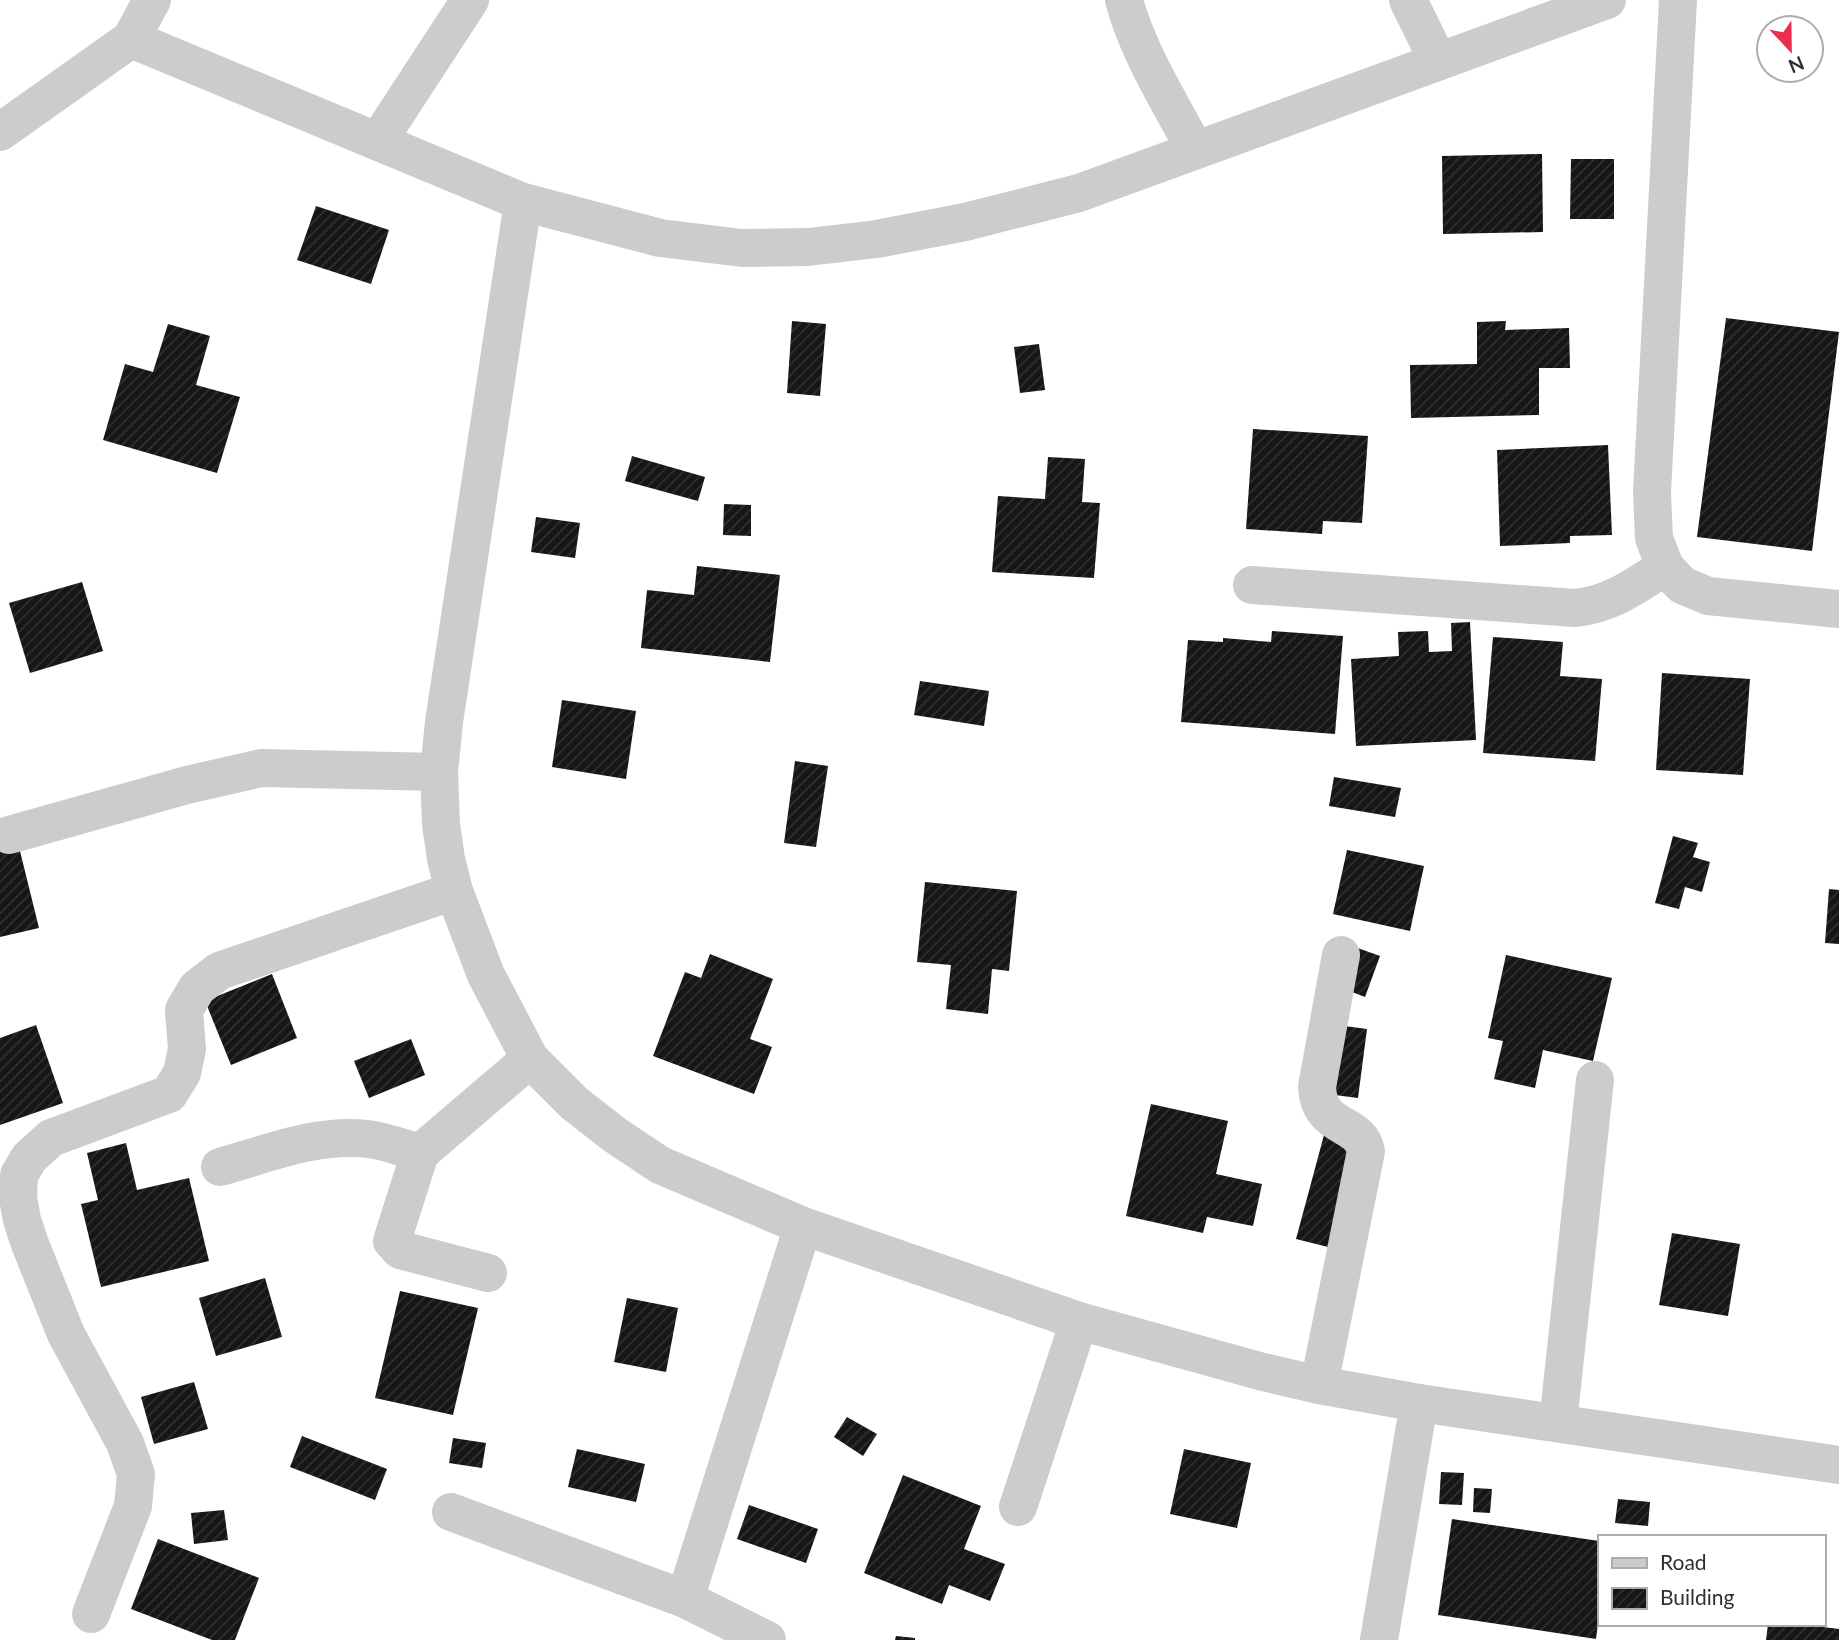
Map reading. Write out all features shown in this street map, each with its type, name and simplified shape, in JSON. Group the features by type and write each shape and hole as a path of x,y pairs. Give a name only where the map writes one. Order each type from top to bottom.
{"street":[{"path":"0,132 131,39 152,0"},
{"path":"378,141 470,0"},
{"path":"1124,0 1129,18 1154,72 1195,150"},
{"path":"1408,0 1438,61"},
{"path":"131,39 523,202 660,238 742,248 808,247 877,239 1024,209 1079,193 1607,0"},
{"path":"1678,0 1652,492 1654,538 1665,567 1682,585 1709,596 1839,609"},
{"path":"523,202 453,657 439,772 441,824 454,891 486,975 530,1059 574,1103 660,1165 803,1226 1079,1321 1319,1385 1419,1403 1839,1465"},
{"path":"1252,585 1575,608 1614,599 1665,567"},
{"path":"9,835 187,785 261,768 439,772"},
{"path":"91,1614 133,1506 136,1474 125,1443 66,1334 35,1257 22,1220 18,1198 19,1175 29,1158 51,1138 169,1094 182,1073 187,1049 184,1010 197,988 219,971 454,891"},
{"path":"1319,1385 1366,1151 1365,1145 1356,1135 1326,1115 1318,1097 1317,1087 1341,955"},
{"path":"488,1273 400,1250 391,1241 420,1153 530,1059"},
{"path":"1558,1423 1595,1080"},
{"path":"220,1167 306,1143 342,1137 371,1139 420,1153"},
{"path":"685,1598 803,1226"},
{"path":"1018,1507 1079,1321"},
{"path":"1379,1640 1419,1403"},
{"path":"451,1512 685,1598 767,1640"}],"building":[{"path":"1542,154 1543,232 1443,234 1442,156"},
{"path":"1571,159 1614,159 1614,219 1570,219"},
{"path":"316,206 389,230 371,284 297,260"},
{"path":"1726,318 1839,332 1812,551 1697,537"},
{"path":"792,321 826,324 820,396 787,393"},
{"path":"1506,321 1505,330 1569,328 1570,368 1539,368 1539,415 1411,418 1410,365 1477,364 1477,322"},
{"path":"168,324 210,336 196,385 240,397 217,473 103,440 125,364 153,372"},
{"path":"1039,344 1045,390 1020,393 1014,347"},
{"path":"1253,429 1368,436 1362,523 1323,521 1322,534 1246,529"},
{"path":"1608,445 1612,535 1570,536 1570,543 1500,546 1497,450"},
{"path":"632,456 705,477 698,501 625,481"},
{"path":"1048,457 1085,459 1082,502 1100,503 1094,578 992,572 998,496 1045,499"},
{"path":"724,504 751,505 751,536 723,535"},
{"path":"536,517 580,523 575,558 531,552"},
{"path":"697,566 780,575 770,662 641,648 647,590 694,595"},
{"path":"82,582 103,651 30,673 9,603"},
{"path":"1470,622 1476,740 1356,746 1351,659 1399,656 1398,632 1428,631 1429,652 1452,651 1451,623"},
{"path":"1272,631 1343,636 1335,734 1181,722 1188,640 1223,642 1223,638 1271,642"},
{"path":"1493,637 1563,642 1560,676 1602,679 1595,761 1483,753"},
{"path":"1662,673 1750,679 1743,775 1656,770"},
{"path":"920,681 989,691 984,726 914,715"},
{"path":"562,700 636,711 626,779 552,767"},
{"path":"795,761 828,766 816,847 784,843"},
{"path":"1334,777 1401,788 1395,817 1329,806"},
{"path":"1673,836 1698,843 1693,857 1710,862 1702,892 1685,887 1679,909 1655,903"},
{"path":"18,843 39,928 0,937 0,848"},
{"path":"1347,850 1424,866 1410,931 1333,914"},
{"path":"925,882 1017,891 1009,971 992,969 988,1014 946,1009 951,965 917,962"},
{"path":"1829,889 1839,890 1839,944 1825,943"},
{"path":"1355,947 1380,956 1365,997 1339,987"},
{"path":"710,954 773,979 750,1039 772,1047 754,1094 653,1056 685,972 701,978"},
{"path":"1506,955 1612,978 1593,1061 1543,1050 1535,1088 1494,1079 1503,1041 1488,1038"},
{"path":"272,974 297,1038 231,1065 205,1001"},
{"path":"36,1025 63,1103 0,1125 0,1038"},
{"path":"1337,1025 1367,1029 1358,1098 1327,1094"},
{"path":"411,1039 425,1075 369,1098 354,1061"},
{"path":"1151,1104 1228,1121 1216,1174 1262,1184 1253,1226 1207,1217 1203,1233 1126,1216"},
{"path":"1324,1135 1356,1143 1328,1247 1296,1239"},
{"path":"126,1143 137,1190 189,1178 209,1261 101,1287 81,1204 98,1200 87,1153"},
{"path":"1672,1233 1740,1244 1728,1316 1659,1305"},
{"path":"265,1278 282,1337 216,1356 199,1298"},
{"path":"400,1291 478,1308 453,1415 375,1398"},
{"path":"627,1298 678,1308 666,1372 614,1362"},
{"path":"194,1382 208,1429 154,1444 141,1397"},
{"path":"847,1417 877,1434 863,1456 834,1437"},
{"path":"302,1436 387,1469 375,1500 290,1467"},
{"path":"453,1438 486,1443 482,1468 449,1463"},
{"path":"577,1449 645,1464 636,1502 568,1487"},
{"path":"1184,1449 1251,1463 1237,1528 1170,1514"},
{"path":"1441,1472 1464,1473 1462,1505 1439,1504"},
{"path":"903,1475 981,1506 964,1549 1005,1564 990,1601 949,1585 942,1604 864,1573"},
{"path":"1474,1488 1492,1489 1490,1513 1473,1512"},
{"path":"1618,1499 1650,1502 1648,1526 1615,1523"},
{"path":"749,1505 818,1529 806,1563 737,1539"},
{"path":"224,1510 228,1540 194,1544 191,1513"},
{"path":"1452,1519 1598,1541 1596,1639 1438,1615"},
{"path":"158,1539 259,1578 235,1640 212,1640 131,1609"},
{"path":"1768,1626 1839,1629 1839,1640 1766,1640"},
{"path":"896,1636 915,1638 915,1640 895,1640"}]}
